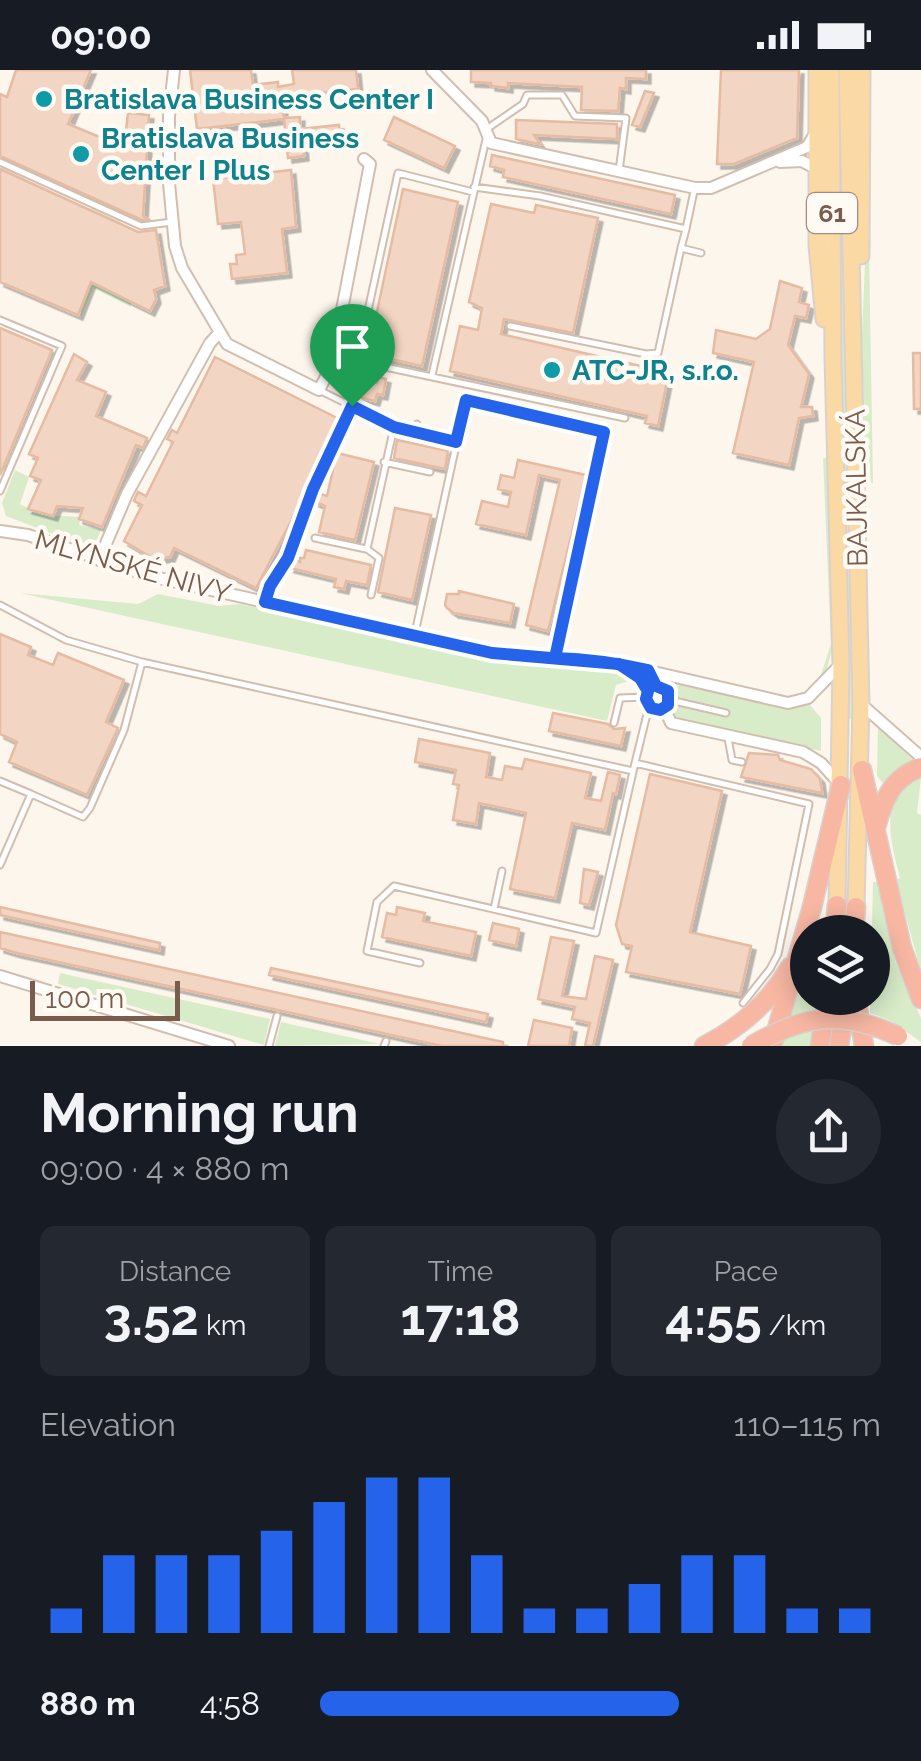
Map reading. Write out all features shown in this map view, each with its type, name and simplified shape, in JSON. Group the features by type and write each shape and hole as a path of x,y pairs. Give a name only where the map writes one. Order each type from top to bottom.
{"highway":[{"path":"876,827 888,791 901,777 921,767"},
{"name":"61","path":"862,770 902,948 921,999"},
{"path":"808,915 841,785"},
{"path":"843,915 847,906"},
{"path":"847,906 849,915"},
{"path":"704,1046 728,1033 761,1005 790,965"},
{"path":"772,1046 790,982"},
{"path":"820,1046 825,1015"},
{"path":"840,1046 844,1015"},
{"path":"859,1015 864,1046"},
{"path":"751,1046 794,1024 834,1018 872,1024 904,1041"}],"main road":[{"path":"818,70 816,244 826,334 833,357"},
{"name":"BAJKALSKÁ","path":"831,70 841,785 847,906"},
{"name":"BAJKALSKÁ","path":"847,70 862,770 847,906"},
{"path":"853,350 861,255 862,70"}],"street":[{"path":"174,70 169,116 172,222 182,268 227,344 319,390 331,368 370,164 364,159"},
{"path":"432,70 482,120 492,143 695,188 711,188 806,148 819,127"},
{"path":"764,164 802,161 819,170"},
{"path":"100,560 127,494 210,343 220,332"},
{"name":"MLYNSKÉ NIVY","path":"0,531 28,535 164,580 492,653 619,664 794,703 812,696 841,664"},
{"path":"619,664 667,704 671,723 804,752 821,763 841,785"},
{"path":"648,670 656,710 667,704"},
{"path":"653,694 682,678"},
{"path":"861,704 921,758"},
{"path":"0,976 229,1046"}],"lane":[{"path":"432,375 487,131 527,95 562,95 576,116 626,118 619,171"},
{"path":"0,162 141,226 172,222"},
{"path":"625,418 357,361 398,173 474,189 540,196 686,229"},
{"path":"510,326 646,354 658,353 695,188"},
{"path":"682,248 700,253"},
{"path":"0,320 62,346 0,491"},
{"path":"319,390 394,427 456,442"},
{"path":"414,636 466,400 604,432 555,658"},
{"path":"265,602 288,558 313,489 352,406"},
{"path":"413,433 417,424"},
{"path":"366,549 394,427"},
{"path":"384,462 430,472"},
{"path":"315,538 366,549 379,558 371,595"},
{"path":"0,605 66,640 142,662 809,804 778,954 743,1003"},
{"path":"0,781 83,817 124,730 142,662"},
{"path":"420,962 367,952 377,902 394,886 596,933 653,694 620,698 614,723"},
{"path":"667,704 726,713"},
{"path":"728,735 732,760 742,762"},
{"path":"0,866 31,794"},
{"path":"494,909 502,871"},
{"path":"269,1046 277,1016"}],"green space":[{"path":"2,154 126,200 119,228 131,307 93,288 81,317 81,283 91,207 49,189 48,184 0,173"},
{"path":"868,190 873,484 865,474 862,335"},
{"path":"838,274 843,274 853,720 848,718"},
{"path":"829,456 835,639 827,669 818,684 831,644 823,459"},
{"path":"15,470 29,477 20,504 42,515 81,517 79,525 101,530 94,546 89,548 6,516 2,503"},
{"path":"20,593 138,604 158,594 219,606 238,604 460,654 497,660 599,665 632,680 616,685 607,721"},
{"path":"675,687 787,708 809,704 821,718 821,751 674,719 671,710"},
{"path":"878,727 916,763 886,787 877,776"},
{"path":"921,778 917,813 921,815 921,972 896,880 900,878 890,821 897,795"},
{"path":"873,882 877,882 885,915 872,915"},
{"path":"890,939 895,961 921,1018 921,1042 875,1015 890,1015"},
{"path":"60,973 270,1019 264,1045 58,984"},
{"path":"790,1013 817,1015 813,1046 781,1046"},
{"path":"281,1022 380,1044 275,1046"}],"building":[{"name":"Bratislava Business Center I Plus","path":"16,70 91,70 68,124 124,147 128,113 149,115 143,216 148,219 142,220 0,156 0,94 7,97"},
{"path":"190,70 251,70 253,85 278,82 278,87 294,84 292,70 356,70 358,89 281,97 284,118 300,117 300,129 339,125 340,140 303,144 304,156 288,158 284,119 197,129"},
{"path":"471,70 646,70 646,79 626,78 626,89 620,88 618,111 581,110 582,87 508,83 508,88 491,86 471,82"},
{"path":"721,70 799,70 797,138 734,164 717,164"},
{"path":"645,91 654,93 640,127 632,125"},
{"path":"394,117 455,146 444,168 384,140"},
{"path":"516,120 617,124 617,139 534,135 540,144 534,143 516,139"},
{"path":"492,155 675,195 671,214 503,177 504,170 490,166"},
{"path":"0,169 138,232 156,230 165,286 154,290 156,299 150,311 91,282 78,315 0,282"},
{"path":"291,170 296,227 282,229 287,273 232,279 230,264 237,264 236,255 245,254 241,222 218,224 213,179"},
{"path":"403,189 458,202 422,366 368,354"},
{"path":"491,204 534,213 536,205 598,218 573,333 504,319 501,334 645,367 642,377 667,382 658,426 645,423 647,416 450,371 460,326 478,330 482,308 469,302"},
{"path":"780,281 802,288 799,302 809,305 806,318 795,316 788,345 809,374 801,407 812,407 813,416 799,418 789,465 733,453 754,362 713,353 716,330 756,339 770,329"},
{"path":"0,328 52,350 0,475"},
{"path":"913,353 921,353 921,409 914,409"},
{"path":"74,354 87,362 77,380 106,392 96,416 147,438 143,448 136,445 102,527 79,519 83,508 57,506 53,516 28,509 41,480 30,476 38,458 29,454"},
{"path":"215,357 339,419 256,588 174,548 170,557 154,559 124,541 142,505 135,498 138,492 146,496 173,442 167,439 172,430 177,433"},
{"path":"378,377 386,379 383,395 377,394 375,401 358,397 361,379 377,383"},
{"path":"397,440 448,451 445,469 394,458"},
{"path":"337,453 374,462 355,540 319,532 325,506 315,502 318,493 327,496"},
{"path":"518,460 586,475 548,631 526,625 560,480 539,475 526,535 476,524 482,501 508,507 511,492 498,489 501,475 514,478"},
{"path":"395,508 431,515 412,600 378,592"},
{"path":"306,550 371,565 367,585 346,581 344,589 334,587 336,579 290,568 294,559 300,562 304,558"},
{"path":"459,591 514,604 510,623 454,613 445,605 447,594"},
{"path":"0,634 31,647 28,655 53,665 58,653 124,680 106,722 118,728 87,795 9,762 17,742 0,734"},
{"path":"553,713 608,724 614,729 625,728 621,746 549,731"},
{"path":"419,739 490,753 486,777 502,780 505,766 522,769 525,759 591,773 585,798 601,801 608,772 620,775 605,830 572,823 555,898 510,889 526,813 479,803 476,824 453,820 459,785 453,784 456,770 415,762"},
{"path":"749,753 778,755 780,760 811,769 820,779 822,793 741,777"},
{"path":"650,774 722,791 690,932 751,946 740,994 626,972 632,946 622,944 616,925"},
{"path":"584,869 598,872 589,905 580,903"},
{"path":"0,907 160,943 159,950 0,915"},
{"path":"397,907 425,913 423,921 476,932 471,956 382,937 387,913 396,915"},
{"path":"493,923 519,929 516,946 489,940"},
{"path":"0,932 503,1042 503,1046 442,1046 17,953 0,948"},
{"path":"551,937 574,941 562,996 586,999 595,956 613,960 593,1046 585,1046 590,1023 572,1019 575,1007 538,999"},
{"path":"271,968 488,1014 486,1022 269,975"},
{"path":"534,1020 572,1028 569,1046 528,1046"}],"place":[{"name":"Bratislava Business Center I","path":"44,99"},
{"name":"Bratislava Business Center I Plus","path":"81,154"},
{"name":"ATC-JR, s.r.o.","path":"552,370"}],"route":[{"path":"352,406 313,489 288,558 265,602 492,653 619,664 640,678 648,691 646,699 651,708 660,710 668,705 668,691 656,686 648,670 619,664 591,660 555,658 604,432 466,400 456,442 394,427 352,406"}]}
